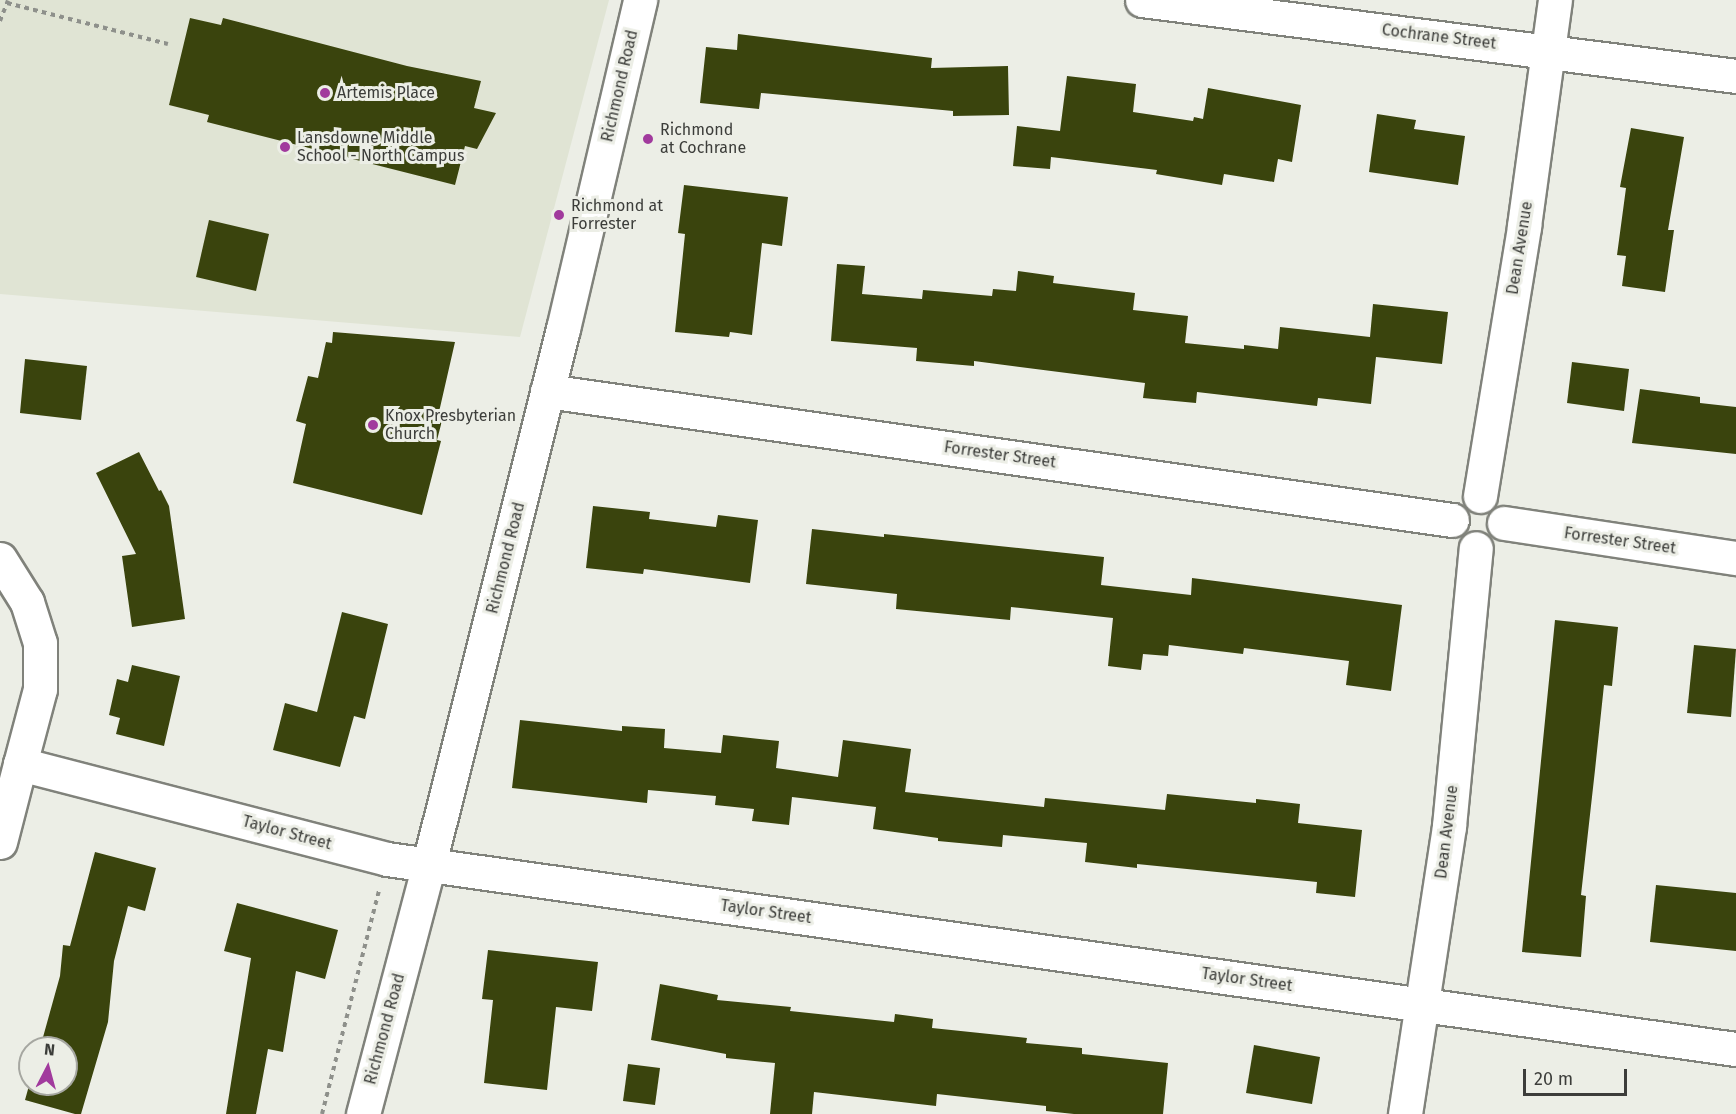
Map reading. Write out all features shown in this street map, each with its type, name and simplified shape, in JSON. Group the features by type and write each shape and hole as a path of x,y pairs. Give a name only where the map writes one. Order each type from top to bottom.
{"street":[{"name":"Richmond Road","path":"363,1114 429,864 547,390 640,0"},
{"name":"Cochrane Street","path":"1142,0 1547,50 1736,76"},
{"name":"Dean Avenue","path":"1480,496 1524,226 1555,0"},
{"name":"Forrester Street","path":"547,390 1452,520"},
{"path":"1480,496 1493,500 1502,510 1504,524 1500,536 1489,545 1476,548 1463,543 1455,533 1452,520 1456,507 1467,498 1480,496"},
{"name":"Forrester Street","path":"1504,524 1736,558"},
{"name":"Dean Avenue","path":"1405,1114 1449,826 1476,548"},
{"path":"0,559 27,602 40,643 40,689 0,842"},
{"name":"Taylor Street","path":"20,764 387,859 1736,1049"}],"path":[{"path":"0,21 7,2 168,44"},
{"path":"322,1114 378,894"}],"shaded area":[{"name":"Lansdowne Middle School - North Campus","path":"0,0 609,0 520,337 0,294"}],"building":[{"name":"Artemis Place","path":"190,18 221,25 223,18 407,66 481,81 474,108 496,113 477,149 465,146 455,185 207,122 209,115 169,105"},
{"path":"738,34 932,58 931,68 1008,66 1009,115 953,116 953,111 761,93 759,109 700,103 706,47 737,50"},
{"path":"1067,76 1136,84 1133,112 1193,121 1194,117 1203,119 1208,88 1301,105 1292,162 1278,159 1274,182 1224,174 1222,185 1156,174 1157,170 1051,157 1050,169 1013,166 1017,126 1060,131"},
{"path":"1377,114 1416,120 1414,129 1465,136 1458,185 1369,172"},
{"path":"1631,128 1684,137 1668,230 1674,230 1665,292 1622,286 1626,256 1617,255 1626,188 1620,187"},
{"path":"684,185 788,197 782,246 762,243 752,335 730,332 729,337 675,332 685,234 678,233"},
{"path":"209,220 269,234 256,291 196,277"},
{"path":"837,264 865,266 862,294 922,299 923,290 992,296 993,289 1016,291 1018,271 1054,276 1053,283 1135,293 1133,310 1188,316 1185,343 1244,349 1244,345 1278,349 1280,327 1370,337 1373,304 1448,312 1442,364 1376,357 1371,404 1318,398 1317,406 1197,392 1196,403 1143,398 1145,383 974,361 974,366 916,361 917,348 831,341"},
{"name":"Knox Presbyterian Church","path":"333,332 455,342 439,412 444,413 437,440 441,441 422,515 293,483 306,424 296,421 308,376 318,378 326,342 332,343"},
{"path":"25,359 87,366 81,420 20,413"},
{"path":"1572,362 1629,369 1624,411 1567,403"},
{"path":"1640,389 1700,397 1700,403 1736,407 1736,454 1632,443"},
{"path":"139,452 169,506 185,619 132,627 122,556 136,554 96,473"},
{"path":"593,506 650,512 649,519 716,527 718,515 758,520 750,583 644,569 643,574 586,568"},
{"path":"812,529 884,537 884,534 1104,557 1101,585 1191,595 1192,578 1402,605 1391,691 1346,685 1349,661 1244,648 1243,654 1169,645 1168,656 1143,654 1141,670 1108,666 1113,618 1011,607 1010,620 896,609 897,594 806,584"},
{"path":"342,612 388,624 365,719 354,716 340,767 273,750 285,703 317,712"},
{"path":"1555,620 1618,627 1612,686 1604,685 1581,895 1586,896 1581,957 1522,952"},
{"path":"1694,645 1736,649 1731,717 1687,713"},
{"path":"132,665 180,676 164,746 116,734 120,718 109,715 117,679 128,682"},
{"path":"520,720 622,731 622,726 665,729 664,748 721,753 723,735 779,741 776,768 838,777 843,740 911,749 905,792 1044,807 1045,798 1165,810 1167,794 1256,803 1256,799 1300,804 1298,823 1362,830 1355,897 1316,893 1317,882 1137,864 1137,868 1085,862 1087,843 1003,835 1002,847 938,841 938,838 873,829 876,807 792,797 789,825 752,821 754,809 715,805 716,796 648,790 647,803 512,788"},
{"path":"95,852 156,868 145,911 128,906 114,961 108,1022 81,1114 25,1100 26,1096 78,1096 78,1036 43,1036 60,976 63,945 70,946"},
{"path":"1656,885 1736,893 1736,951 1650,942"},
{"path":"237,903 338,930 325,979 296,971 283,1052 268,1049 256,1114 226,1114 251,958 224,951"},
{"path":"488,950 598,962 592,1011 556,1007 547,1090 484,1083 493,1000 482,999"},
{"path":"660,984 718,995 717,1000 791,1007 790,1011 894,1022 895,1014 933,1019 932,1028 1027,1038 1026,1043 1082,1048 1082,1054 1168,1063 1163,1114 1074,1114 1046,1111 1046,1106 937,1094 936,1106 814,1092 812,1114 770,1114 775,1063 726,1058 726,1054 651,1040"},
{"path":"1254,1045 1320,1057 1312,1104 1246,1093"},
{"path":"628,1064 660,1068 655,1105 623,1101"}],"place":[{"name":"Artemis Place","path":"325,93"},
{"name":"Richmond at Cochrane","path":"648,139"},
{"name":"Lansdowne Middle School - North Campus","path":"285,147"},
{"name":"Richmond at Forrester","path":"559,215"},
{"name":"Knox Presbyterian Church","path":"373,425"}]}
